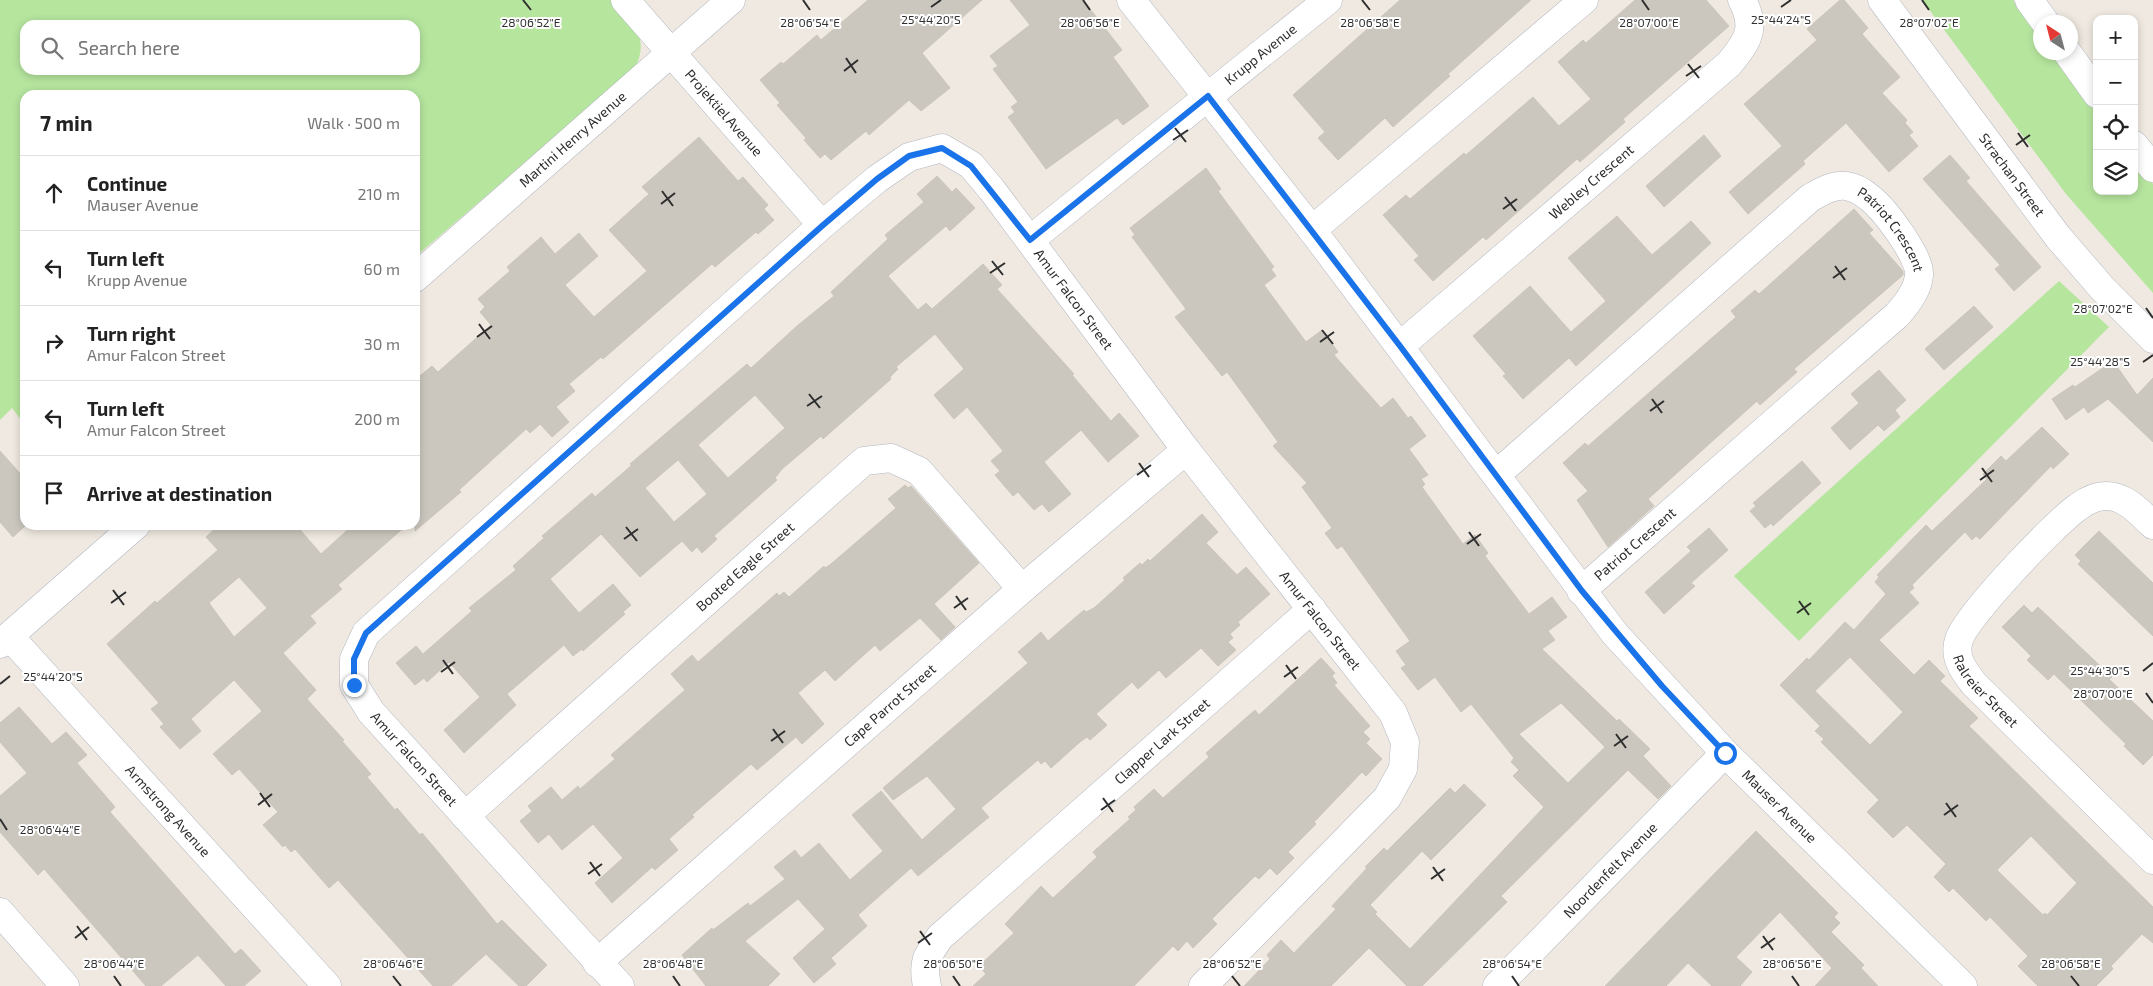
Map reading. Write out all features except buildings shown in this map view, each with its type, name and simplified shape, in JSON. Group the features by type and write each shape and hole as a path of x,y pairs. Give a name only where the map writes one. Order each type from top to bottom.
{"street":[{"name":"Projektiel Avenue","path":"625,0 822,226"},
{"name":"Martini Henry Avenue","path":"420,274 730,0"},
{"name":"Mauser Avenue","path":"1131,0 1312,230 1497,474 1582,591 1656,680 1725,753 1963,986"},
{"name":"Krupp Avenue","path":"1030,240 1328,0"},
{"path":"1312,230 1584,0"},
{"name":"Webley Crescent","path":"1400,346 1729,64 1743,48 1750,34 1750,20 1742,0"},
{"name":"Strachan Street","path":"1882,0 2058,236 2102,288 2153,339"},
{"path":"2028,0 2040,15"},
{"path":"2073,60 2093,88"},
{"name":"Amur Falcon Street","path":"620,986 597,963 371,712 354,685 354,659 366,633 822,226 877,179 909,156 942,148 971,166 1030,240 1057,280 1186,450 1392,713 1405,742 1403,769 1387,798 1203,986"},
{"name":"Patriot Crescent","path":"1497,474 1803,205 1824,190 1836,186 1846,186 1871,198 1910,247 1917,261 1919,275 1914,291 1897,315 1582,591"},
{"name":"Cape Parrot Street","path":"597,963 1022,590 1186,450"},
{"name":"Booted Eagle Street","path":"465,816 864,461 890,458 919,471 1022,590"},
{"name":"Ralreier Street","path":"2153,525 2133,507 2118,498 2105,496 2091,499 2077,508 2019,566 1964,627 1958,641 1957,656 1974,684 2153,860"},
{"path":"5,640 130,530"},
{"name":"Clapper Lark Street","path":"927,986 924,972 926,956 940,937 1312,609"},
{"name":"Armstrong Avenue","path":"5,640 327,986"},
{"name":"Noordenfelt Avenue","path":"1497,986 1725,753"},
{"path":"0,912 65,986"}],"green space":[{"path":"0,0 615,0 633,23 640,39 641,48 635,68 420,253 420,90 20,90 20,418 12,408 0,420"},
{"path":"1922,0 2013,0 2033,27 2033,60 2057,60 2093,106 2093,195 2138,195 2138,166 2153,184 2153,293 2066,194"},
{"path":"2059,281 2109,327 1799,641 1734,576"}],"route":[{"path":"354,685 354,659 366,633 822,226 877,179 909,156 942,148 971,166 1030,240 1208,96 1497,474 1615,634 1725,753"}]}
